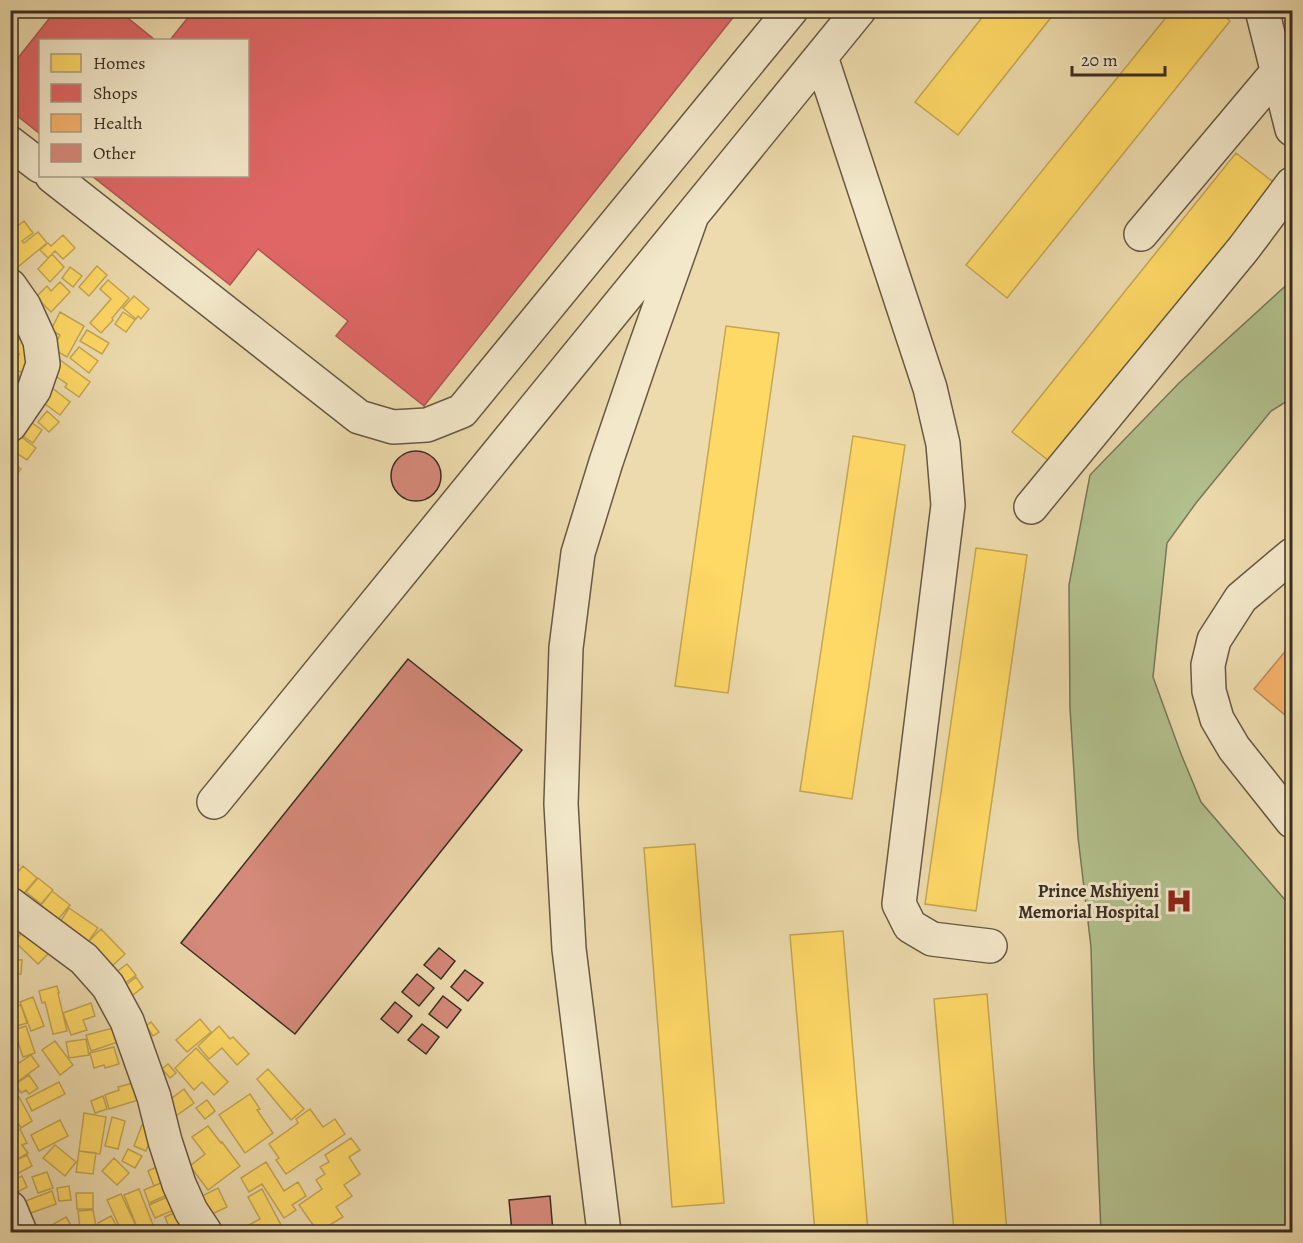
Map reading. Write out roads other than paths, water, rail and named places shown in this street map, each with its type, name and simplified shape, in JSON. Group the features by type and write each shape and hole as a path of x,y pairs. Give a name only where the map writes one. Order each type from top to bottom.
{"street":[{"path":"53,177 359,417 393,427 427,425 462,411 790,10"},
{"path":"214,802 859,10"},
{"path":"1262,10 1293,129"},
{"path":"821,57 930,388 943,444 948,505 899,904 910,926 932,939 990,946"},
{"path":"1141,234 1278,71"},
{"path":"10,143 39,165"},
{"path":"1031,507 1244,248 1293,184"},
{"path":"604,1233 569,949 561,804 566,648 578,553 640,359 691,218"},
{"path":"10,286 24,306 40,341 43,364 34,390 10,425"},
{"path":"1293,555 1241,598 1214,640 1208,665 1209,691 1217,719 1234,748 1293,821"},
{"path":"10,904 84,959 108,986 127,1021 154,1097 179,1184 191,1211 205,1233"},
{"path":"10,1208 20,1233"}],"place":[{"name":"Prince Mshiyeni Memorial Hospital","path":"1179,901"}]}
